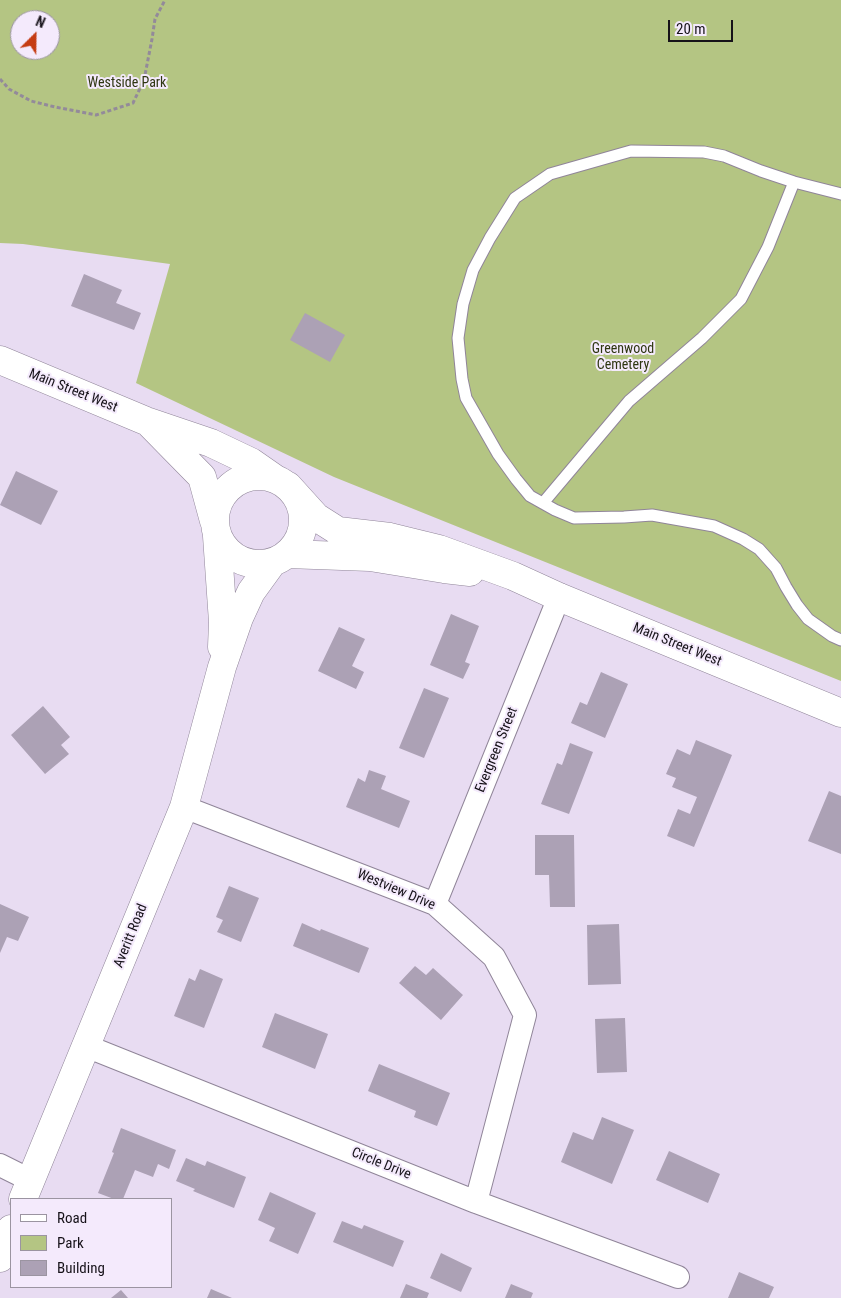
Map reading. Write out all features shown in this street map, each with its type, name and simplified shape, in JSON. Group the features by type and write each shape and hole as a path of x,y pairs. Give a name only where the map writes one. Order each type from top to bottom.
{"main road":[{"name":"Main Street West","path":"0,360 146,421 211,443 251,462 281,482 316,517 338,531 390,537 439,549 513,576 559,597 841,713"},
{"name":"Main Street West","path":"146,421 202,478 216,528 225,548 236,558 250,563 279,558 370,557 444,569 513,576"},
{"path":"216,528 216,507 223,494 233,483 247,477 261,475 281,482"},
{"name":"Averitt Road","path":"27,1190 184,807 222,667 239,618 251,592 279,558 299,539 303,526 302,511 297,497 281,482"},
{"name":"Averitt Road","path":"216,528 222,622 222,667"},
{"path":"0,1258 10,1232"}],"street":[{"name":"Evergreen Street","path":"435,904 559,597"},
{"name":"Westview Drive","path":"184,807 435,904 494,957 525,1015 476,1202"},
{"name":"Circle Drive","path":"86,1046 476,1202 678,1277"},
{"path":"0,1165 27,1190"}],"lane":[{"path":"841,194 794,182 724,156 704,152 631,152 550,174 515,198 490,238 473,270 463,304 458,338 466,398 498,454 530,496 574,518 652,515 714,526 743,539 759,549 776,568 786,587 808,619 841,640"},
{"path":"543,503 629,401 702,338 741,299 768,247 794,182"}],"path":[{"path":"0,79 9,89 31,101 96,115 133,103 144,80 155,19 165,0"}],"green space":[{"path":"0,0 841,0 841,681 334,477 136,383 170,264 23,244 0,243"}],"building":[{"path":"84,274 122,290 116,303 141,313 134,330 71,306"},
{"path":"305,313 345,335 330,362 290,340"},
{"path":"16,471 58,491 41,525 0,505"},
{"path":"451,614 479,626 465,662 470,664 463,679 430,665"},
{"path":"339,627 365,639 352,666 364,672 356,689 318,671"},
{"path":"601,672 628,684 605,738 571,723 580,702 587,705"},
{"path":"424,688 449,698 424,758 399,748"},
{"path":"43,706 70,737 61,745 69,754 45,774 11,735"},
{"path":"696,740 732,755 694,847 667,836 678,809 690,814 697,797 672,787 676,778 666,774 677,749 690,755"},
{"path":"570,743 593,752 569,814 541,804 557,763 562,765"},
{"path":"369,770 386,776 381,789 410,801 399,828 346,807 358,778 365,782"},
{"path":"829,791 841,796 841,854 808,841"},
{"path":"535,835 574,835 575,907 550,907 549,875 535,875"},
{"path":"229,886 259,898 241,942 217,932 223,920 216,917"},
{"path":"0,904 29,917 18,941 7,937 0,953"},
{"path":"302,923 369,948 359,973 293,946"},
{"path":"619,924 621,984 588,985 587,925"},
{"path":"415,966 426,975 433,968 463,995 441,1020 399,983"},
{"path":"200,969 223,979 204,1028 174,1016 189,978 195,981"},
{"path":"275,1013 328,1034 315,1069 262,1047"},
{"path":"625,1018 627,1072 597,1073 595,1019"},
{"path":"379,1064 450,1093 437,1126 414,1117 416,1111 368,1091"},
{"path":"602,1117 634,1130 612,1184 561,1162 573,1132 593,1140"},
{"path":"121,1128 176,1150 169,1169 158,1164 153,1177 135,1170 123,1198 111,1198 98,1193 114,1153 112,1152"},
{"path":"669,1151 720,1174 708,1203 656,1180"},
{"path":"186,1158 205,1166 207,1161 246,1177 234,1208 193,1191 195,1189 176,1181"},
{"path":"270,1192 316,1213 298,1254 269,1241 275,1228 258,1220"},
{"path":"342,1221 362,1229 364,1225 404,1241 393,1267 333,1242"},
{"path":"441,1253 472,1268 461,1292 430,1278"},
{"path":"739,1272 774,1287 769,1298 728,1298"},
{"path":"406,1284 429,1293 427,1298 400,1298"},
{"path":"511,1284 533,1293 531,1298 505,1298"},
{"path":"211,1289 232,1298 207,1298"},
{"path":"121,1290 128,1298 111,1298"}],"park label":[{"name":"Westside Park","path":"127,83"},
{"name":"Greenwood Cemetery","path":"623,358"}]}
